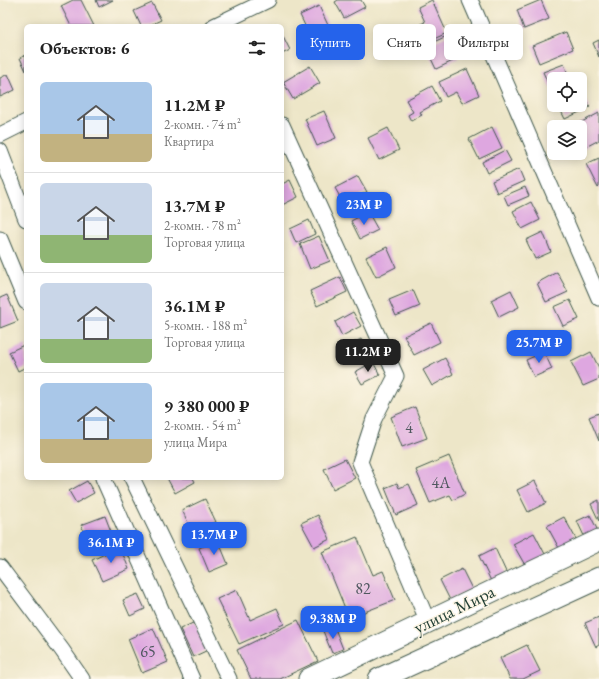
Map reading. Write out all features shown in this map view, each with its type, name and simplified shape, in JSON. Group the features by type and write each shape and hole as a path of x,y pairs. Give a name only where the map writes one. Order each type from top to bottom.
{"street":[{"path":"222,24 235,21 268,0"},
{"path":"470,0 599,298"},
{"path":"0,135 24,123"},
{"path":"284,129 396,376 374,419 360,462 428,622"},
{"path":"0,151 24,214"},
{"path":"0,239 24,297"},
{"path":"104,480 192,679"},
{"path":"133,480 229,679"},
{"name":"улица Мира","path":"309,679 599,540"},
{"path":"0,567 82,679"},
{"name":"улица Мира","path":"379,679 599,578"}],"building":[{"path":"73,0 81,0 93,24 70,24 61,6"},
{"path":"96,0 113,0 99,7"},
{"path":"338,0 361,0 365,7 344,18 335,2"},
{"path":"432,0 444,26 444,34 436,38 436,24 421,24 425,22 418,7"},
{"path":"541,0 549,19 524,29 517,10"},
{"path":"152,3 161,20 152,24 140,24 134,11"},
{"path":"319,6 327,24 304,24 300,15"},
{"path":"566,32 573,49 539,63 532,46"},
{"path":"444,37 444,60 455,60 436,69 432,60 436,60 436,41"},
{"path":"284,38 290,50 284,53"},
{"path":"599,40 599,57 593,43"},
{"path":"24,56 24,67 20,58"},
{"path":"564,64 567,72 547,72 547,81 543,72"},
{"path":"310,66 320,83 293,99 284,81"},
{"path":"467,69 479,95 462,103 456,92 446,97 439,82"},
{"path":"8,74 15,90 0,97 0,78"},
{"path":"432,86 440,101 420,112 422,115 411,121 408,115 413,112 406,100"},
{"path":"587,101 590,107 587,108"},
{"path":"324,111 336,138 317,146 305,119"},
{"path":"562,112 580,112 565,119"},
{"path":"599,113 599,140 587,146 587,120 586,120"},
{"path":"492,127 502,148 479,159 469,139"},
{"path":"388,128 399,150 379,160 368,138"},
{"path":"505,150 511,161 487,173 482,162"},
{"path":"599,158 599,187 598,188 586,164"},
{"path":"519,169 524,181 497,193 492,181"},
{"path":"358,176 367,192 344,204 335,188"},
{"path":"290,180 298,197 284,204 284,183"},
{"path":"525,187 529,196 508,205 504,196"},
{"path":"531,202 540,220 522,229 513,211"},
{"path":"368,212 378,230 360,239 351,221"},
{"path":"309,220 315,234 296,243 290,229"},
{"path":"543,232 551,252 535,259 526,240"},
{"path":"319,236 330,261 310,269 300,244"},
{"path":"387,247 396,267 376,277 366,257"},
{"path":"557,272 568,292 546,302 537,283"},
{"path":"340,277 347,292 317,306 310,291"},
{"path":"413,290 420,306 396,316 389,300"},
{"path":"511,290 519,307 499,317 491,300"},
{"path":"7,295 18,321 0,328 0,298"},
{"path":"570,300 579,319 563,326 554,307"},
{"path":"353,312 361,326 342,336 335,322"},
{"path":"431,323 440,342 414,355 404,336"},
{"path":"361,339 368,353 351,361 345,347"},
{"path":"24,345 24,368 18,371 9,352"},
{"path":"544,352 552,369 534,377 526,360"},
{"path":"591,352 599,368 599,379 583,386 571,362"},
{"path":"445,358 453,374 432,386 423,370"},
{"path":"373,362 380,375 362,384 355,372"},
{"path":"415,407 427,438 402,447 391,417"},
{"path":"599,413 599,441 589,417"},
{"path":"449,456 465,494 453,500 450,495 430,503 416,470"},
{"path":"345,459 355,478 333,489 324,469"},
{"path":"168,480 194,480 195,482 175,493"},
{"path":"87,481 94,493 76,503 69,491"},
{"path":"535,481 546,503 528,512 517,490"},
{"path":"397,483 399,488 409,484 418,505 396,515 385,488"},
{"path":"205,499 216,522 193,533 182,510"},
{"path":"599,500 599,521 591,504"},
{"path":"318,515 330,539 314,547 301,523"},
{"path":"590,515 598,531 585,538 577,521"},
{"path":"105,516 112,534 88,543 81,525"},
{"path":"564,517 576,539 559,548 547,526"},
{"path":"534,533 546,556 526,567 513,544"},
{"path":"357,537 373,575 383,571 395,600 349,618 322,552"},
{"path":"218,540 228,564 209,572 199,548"},
{"path":"120,547 129,569 102,581 92,560"},
{"path":"495,548 507,574 491,581 479,556"},
{"path":"462,569 472,589 450,600 440,580"},
{"path":"237,590 250,620 277,608 284,624 239,644 217,599"},
{"path":"138,594 145,609 130,616 123,600"},
{"path":"599,617 599,645 596,647 585,623"},
{"path":"298,620 318,661 280,679 251,679 237,650"},
{"path":"195,622 208,650 193,657 180,629"},
{"path":"334,626 343,649 332,653 323,631"},
{"path":"153,628 168,662 142,673 128,639"},
{"path":"527,645 540,671 523,679 510,679 500,658"}]}
